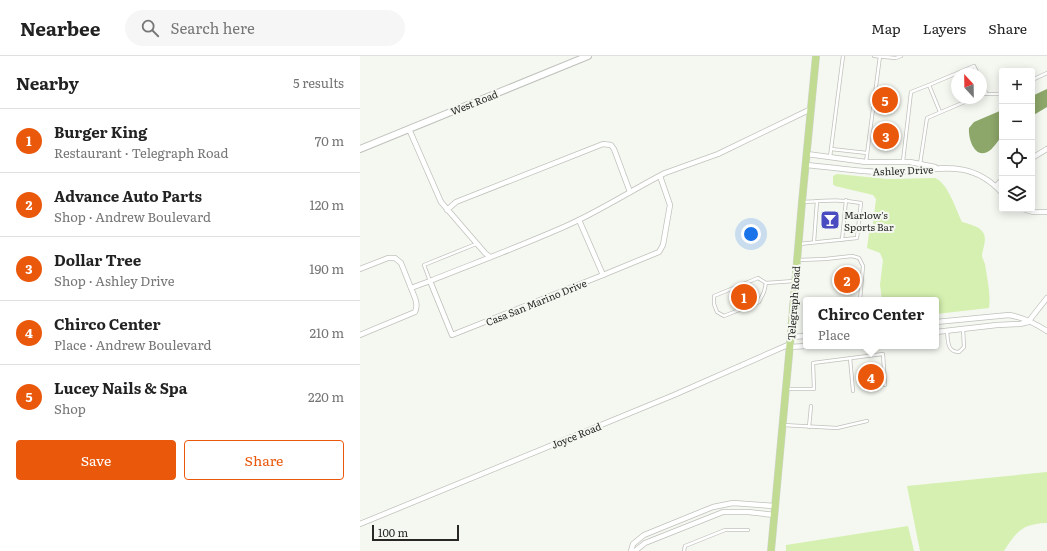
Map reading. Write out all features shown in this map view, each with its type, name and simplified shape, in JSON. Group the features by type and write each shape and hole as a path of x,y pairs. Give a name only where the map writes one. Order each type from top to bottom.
{"main road":[{"name":"Telegraph Road","path":"771,551 816,56"}],"street":[{"name":"West Road","path":"360,149 588,56"},
{"path":"411,288 579,220 660,176 681,166 701,161 718,154 811,109"},
{"path":"409,129 437,195 447,210 476,244 490,257"},
{"path":"447,210 456,202 603,144 611,145 614,149 630,192"},
{"path":"1035,156 1047,149"},
{"name":"Ashley Drive","path":"807,154 866,162 903,162 941,168"},
{"name":"Ashley Drive","path":"865,171 866,162"},
{"name":"Ashley Drive","path":"806,165 865,171 895,172 941,168 961,168 975,172 999,190"},
{"name":"Casa San Marino Drive","path":"430,281 452,335 655,254 662,248 670,205 660,176"},
{"path":"996,186 999,183"},
{"path":"1035,212 1047,212"},
{"path":"579,220 603,275"},
{"path":"360,269 388,258 395,258 401,263 417,302 415,312 360,335"},
{"path":"939,332 1028,322 1047,298"},
{"path":"939,322 1009,315 1018,316 1047,331"},
{"path":"954,320 954,330"},
{"path":"790,343 803,337"},
{"path":"790,343 803,345"},
{"name":"Joyce Road","path":"360,524 674,395 790,343"},
{"path":"631,551 633,544 639,538 713,507 733,503 774,506"},
{"path":"733,503 733,511"},
{"path":"635,551 645,543 716,514 733,511 774,515"},
{"path":"673,523 676,530"}],"lane":[{"path":"830,157 843,56"},
{"path":"874,56 896,58 901,56"},
{"path":"866,162 880,56"},
{"path":"1035,79 1047,73"},
{"path":"903,162 911,92 951,76"},
{"path":"929,85 940,112"},
{"path":"987,93 999,94"},
{"path":"920,164 927,118 959,104"},
{"path":"831,149 867,153"},
{"path":"798,244 857,238 861,203 846,200 802,202"},
{"path":"842,240 846,200"},
{"path":"814,242 817,201"},
{"path":"430,281 424,265 476,244"},
{"path":"797,260 852,256 857,257 860,259 863,266 860,297"},
{"path":"766,283 764,292 759,302 724,316 717,312 714,304 714,296 758,278 766,283 795,281"},
{"path":"947,331 949,347 954,352 959,352 964,347 962,329"},
{"path":"786,389 814,389 813,363 883,354 885,385"},
{"path":"850,358 853,391"},
{"path":"809,427 811,406"},
{"path":"783,425 837,428 867,421"},
{"path":"684,551 685,546 725,530 748,530"}],"shaded area":[{"path":"1047,89 1047,107 1035,114 1035,104 1035,95"},
{"path":"999,111 999,140 989,151 980,153 973,147 969,128 974,122"},
{"path":"837,174 887,179 935,178 940,181 948,191 962,222 973,225 984,234 985,240 982,255 985,264 990,297 989,308 939,314 939,297 882,297 880,285 883,260 880,253 867,248 869,233 873,224 876,199 873,195 835,186 833,184 833,176"},
{"path":"1047,472 1047,523 1032,525 1021,530 1004,551 920,551 907,486"},
{"path":"908,526 914,551 786,551 786,545"}],"place":[{"name":"Lucey Nails & Spa","path":"885,100"},
{"name":"Dollar Tree","path":"886,136"},
{"name":"Marlow's Sports Bar","path":"830,220"},
{"name":"Advance Auto Parts","path":"847,280"},
{"name":"Burger King","path":"744,297"},
{"name":"Chirco Center","path":"871,377"}]}
